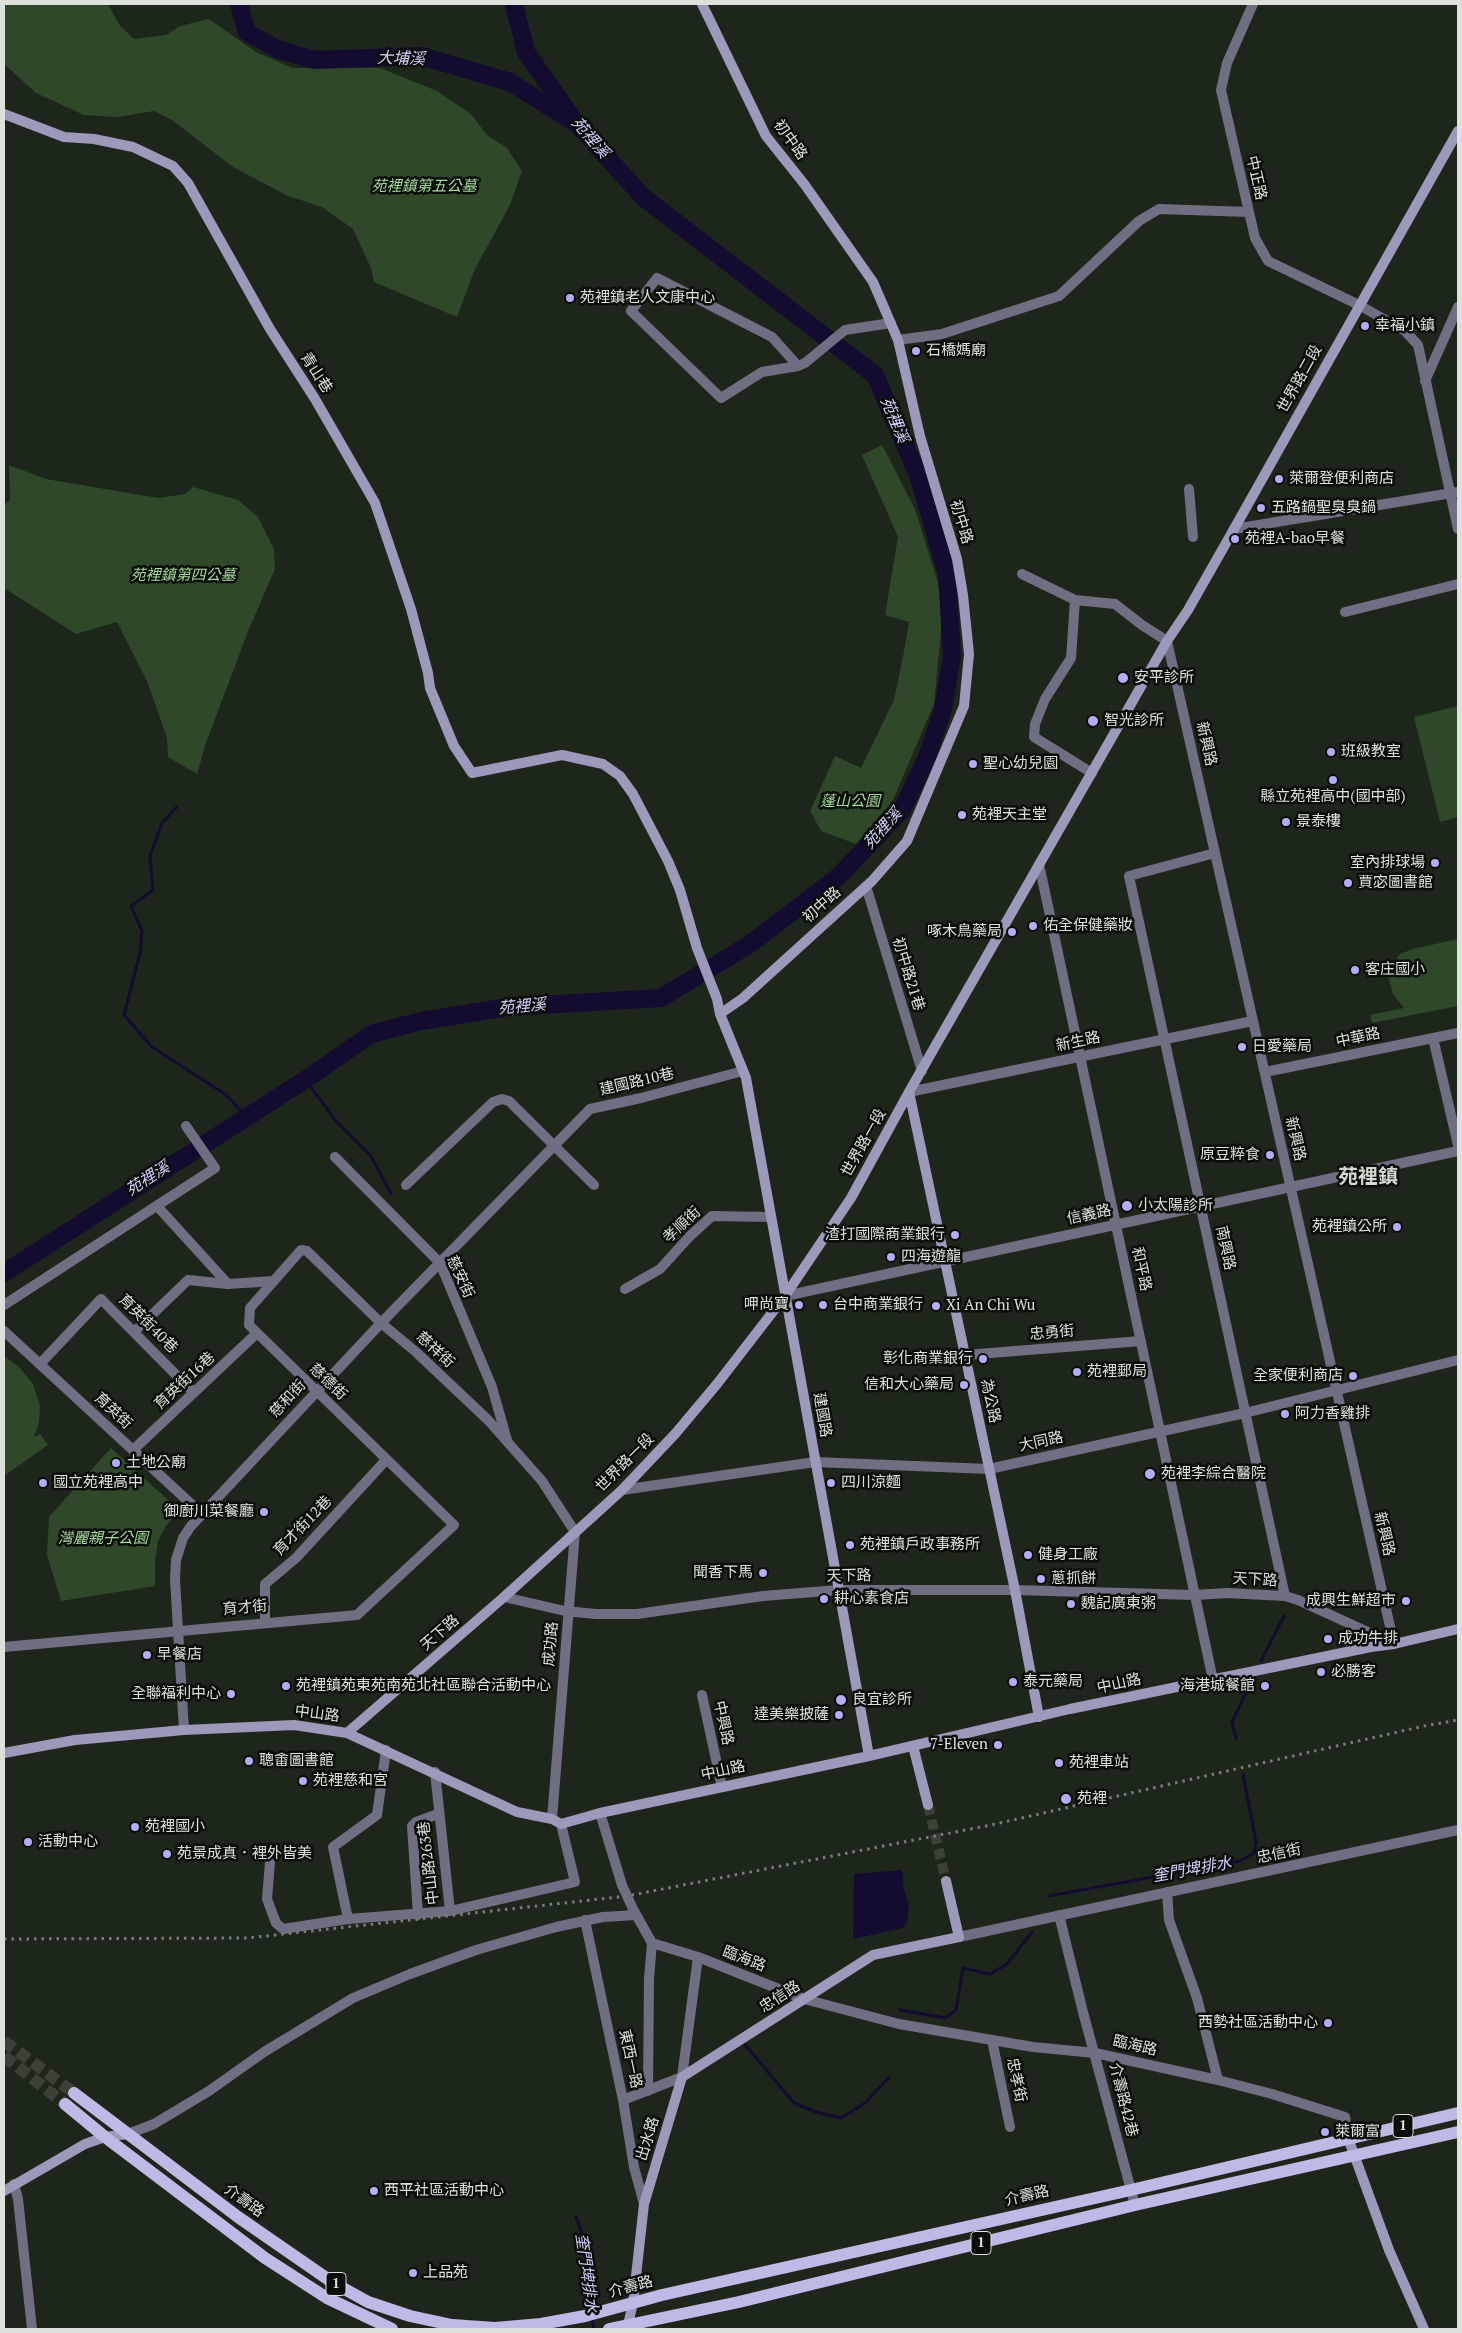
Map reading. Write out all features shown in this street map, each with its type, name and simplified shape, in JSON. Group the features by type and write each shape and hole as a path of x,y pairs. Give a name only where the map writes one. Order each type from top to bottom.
{"main road":[{"name":"介壽路","path":"74,2094 238,2217 332,2282 368,2302 410,2316 452,2325 495,2328 584,2316 662,2295 1131,2190 1458,2113"},
{"name":"1","path":"65,2104 104,2137 265,2258 327,2298 392,2329"},
{"name":"1","path":"608,2329 627,2327 739,2302 1135,2205 1458,2132"}],"street":[{"name":"初中路","path":"702,4 766,136 805,185 873,282 898,340 920,436 957,559 969,654 964,706 907,841 866,886 743,998 720,1014"},
{"name":"中正路","path":"1253,4 1227,63 1221,90 1255,238 1268,261 1359,305 1405,331 1418,345 1425,381 1454,492 1458,525"},
{"name":"青山巷","path":"4,114 64,136 94,139 133,147 173,166 188,183 270,329 315,399 375,503 411,609 428,673 430,688 450,738 472,773"},
{"name":"世界路二段","path":"1167,641 1188,610 1458,131"},
{"path":"898,340 942,334 1059,296 1139,222 1159,209 1249,212"},
{"path":"802,364 772,337 657,278 631,311 721,398 762,372 802,364 845,330 891,323"},
{"path":"1425,381 1458,307"},
{"path":"1189,489 1193,537"},
{"path":"1234,529 1454,492"},
{"path":"1022,574 1075,600 1115,604 1167,641"},
{"path":"1345,612 1458,584"},
{"path":"1075,600 1071,658 1045,699 1035,724 1034,737 1092,772"},
{"name":"世界路一段","path":"504,1598 622,1490 675,1434 717,1384 785,1296 850,1198 1167,641"},
{"name":"新興路","path":"1167,641 1394,1644"},
{"name":"建國路","path":"472,773 562,755 603,764 620,776 633,794 668,861 680,890 697,948 717,999 720,1014 744,1074 869,1756"},
{"name":"南興路","path":"1215,853 1129,876 1285,1596"},
{"name":"和平路","path":"1039,864 1213,1680"},
{"name":"初中路21巷","path":"866,886 922,1071"},
{"name":"新生路","path":"909,1092 1253,1021"},
{"name":"中華路","path":"1264,1072 1458,1032"},
{"path":"1433,1038 1458,1145"},
{"name":"建國路10巷","path":"554,1148 590,1109 744,1074"},
{"name":"為公路","path":"909,1092 1015,1590 1039,1717"},
{"path":"406,1185 493,1102 502,1099 509,1101 594,1186"},
{"path":"4,1305 215,1168 186,1126"},
{"name":"慈和街","path":"184,1730 175,1579 176,1560 183,1538 202,1514 381,1322 554,1148"},
{"name":"信義路","path":"785,1296 1458,1151"},
{"name":"慈安街","path":"336,1157 440,1263 492,1387 508,1441"},
{"path":"157,1206 228,1284"},
{"name":"孝順街","path":"624,1289 660,1269 690,1236 712,1216 771,1217"},
{"name":"慈德街","path":"301,1250 250,1308 250,1325 454,1525"},
{"name":"慈祥街","path":"301,1250 307,1251 324,1266 381,1322 438,1372 508,1441 542,1480 575,1532"},
{"path":"135,1331 188,1280 228,1284 274,1281"},
{"name":"育英街40巷","path":"40,1364 101,1299 194,1392"},
{"name":"育英街","path":"4,1331 202,1514"},
{"name":"育英街16巷","path":"133,1450 257,1333"},
{"name":"忠勇街","path":"965,1355 1141,1341"},
{"name":"大同路","path":"622,1490 815,1462 989,1469 1337,1392 1458,1360"},
{"name":"育才街12巷","path":"265,1621 265,1584 296,1558 386,1460"},
{"name":"育才街","path":"4,1646 357,1614 454,1525"},
{"name":"成功路","path":"575,1532 556,1821 575,1882"},
{"name":"天下路","path":"347,1733 504,1598 569,1612 637,1614 763,1596 839,1590 1015,1590 1195,1594 1227,1592 1285,1596 1298,1600 1394,1644"},
{"name":"中山路","path":"4,1753 75,1740 184,1730 294,1725 347,1733 517,1812 556,1821 869,1756 1039,1717 1371,1647 1394,1644 1458,1629"},
{"name":"中興路","path":"702,1695 722,1787"},
{"path":"912,1746 928,1805"},
{"path":"348,1919 333,1847 377,1815 386,1750"},
{"name":"中山路263巷","path":"434,1772 450,1911 575,1882"},
{"path":"600,1812 618,1875 636,1915 652,1943 649,1979 648,2091"},
{"path":"418,1914 412,1826 416,1822 438,1814"},
{"name":"忠信街","path":"959,1937 1458,1830"},
{"path":"271,1850 268,1899 276,1923 283,1929 348,1919 450,1911"},
{"path":"946,1881 959,1937"},
{"path":"1167,1892 1168,1920 1197,1998 1218,2080"},
{"path":"4,2190 85,2144 104,2137 128,2134 154,2124 208,2092 264,2052 353,1998 410,1974 476,1950 585,1920 636,1915"},
{"name":"介壽路42巷","path":"1059,1915 1135,2205"},
{"name":"東西一路","path":"585,1920 623,2100 634,2167 644,2204"},
{"name":"忠信路","path":"623,2100 682,2077 873,1955 959,1937"},
{"name":"臨海路","path":"652,1943 698,1958 804,1999 899,2024 1034,2047 1095,2053 1218,2080 1345,2116 1348,2138 1354,2156 1389,2250 1424,2329"},
{"name":"出水路","path":"627,2327 633,2303 644,2204 682,2077 698,1958"},
{"name":"忠孝街","path":"992,2040 1010,2127"},
{"path":"14,2184 32,2329"}],"green space":[{"name":"苑裡鎮第五公墓","path":"4,4 108,4 120,26 134,39 166,35 180,26 209,19 256,52 292,68 380,68 437,91 471,114 487,135 507,148 522,171 510,205 475,269 457,317 374,282 371,268 353,229 322,207 286,195 233,167 172,120 154,111 117,117 84,115 36,93 4,64"},
{"name":"蓬山公園","path":"882,445 915,509 938,583 942,621 934,704 893,800 856,844 821,831 810,811 835,756 861,768 894,700 903,657 909,622 885,615 898,537 862,455"},
{"name":"苑裡鎮第四公墓","path":"9,465 46,479 158,498 185,494 193,487 238,500 258,517 274,549 275,569 249,629 206,743 197,774 168,757 167,738 147,681 117,622 76,634 4,588 4,505 10,500"},
{"path":"1458,706 1458,817 1440,822 1414,717"},
{"path":"1458,939 1458,1006 1372,1023 1370,1015 1404,1008 1393,994 1389,980 1392,965 1400,954 1413,949"},
{"path":"4,1356 20,1368 33,1384 40,1406 39,1422 34,1437 40,1434 48,1445 4,1476"},
{"name":"灣麗親子公園","path":"111,1448 179,1510 166,1526 158,1541 155,1560 155,1586 61,1601 47,1555 49,1517"}],"shaded area":[{"path":"902,1870 904,1889 909,1907 907,1923 902,1928 853,1939 854,1874"}],"waterway":[{"name":"大埔溪","path":"239,4 247,32 277,49 315,60 421,56 510,82 569,119"},
{"name":"苑裡溪","path":"4,1273 311,1076 371,1034 421,1021 508,1007 661,998 750,944 838,877 902,810 927,757 943,709 952,656 947,574 918,475 875,375 643,197 576,123 526,52 514,4"},
{"path":"177,807 162,823 150,856 153,890 131,906 142,931 140,953 124,1015 152,1047 225,1094 247,1117"},
{"path":"305,1079 336,1121 371,1156 391,1194"},
{"name":"奎門埤排水","path":"1261,1661 1284,1616"},
{"name":"奎門埤排水","path":"1236,1739 1232,1722 1252,1680"},
{"name":"奎門埤排水","path":"1049,1896 1240,1861 1254,1853 1256,1842 1243,1774"},
{"name":"奎門埤排水","path":"900,2010 945,2018 956,2010 963,1968 990,1974 1007,1964 1032,1932"},
{"name":"奎門埤排水","path":"742,2041 794,2103 816,2112 841,2118 865,2103 889,2077"},
{"name":"奎門埤排水","path":"576,2217 584,2239 591,2311"},
{"name":"奎門埤排水","path":"592,2318 594,2329"}],"tunnel":[{"path":"928,1805 946,1881"},
{"path":"4,2041 74,2093"},
{"path":"4,2056 65,2104"}],"railway":[{"path":"4,1939 248,1938 627,1896 991,1825 1424,1726 1458,1720"}],"place":[{"name":"苑裡鎮老人文康中心","path":"570,298"},
{"name":"幸福小鎮","path":"1365,326"},
{"name":"石橋媽廟","path":"916,351"},
{"name":"萊爾登便利商店","path":"1279,479"},
{"name":"五路鍋聖臭臭鍋","path":"1261,508"},
{"name":"苑裡A-bao早餐","path":"1235,539"},
{"name":"安平診所","path":"1123,678"},
{"name":"智光診所","path":"1093,721"},
{"name":"班級教室","path":"1331,752"},
{"name":"聖心幼兒園","path":"973,764"},
{"name":"縣立苑裡高中(國中部)","path":"1333,780"},
{"name":"苑裡天主堂","path":"962,815"},
{"name":"景泰樓","path":"1286,822"},
{"name":"室內排球場","path":"1435,863"},
{"name":"賈宓圖書館","path":"1348,883"},
{"name":"佑全保健藥妝","path":"1033,926"},
{"name":"啄木鳥藥局","path":"1012,932"},
{"name":"客庄國小","path":"1355,970"},
{"name":"日愛藥局","path":"1242,1047"},
{"name":"原豆粹食","path":"1270,1155"},
{"name":"小太陽診所","path":"1127,1206"},
{"name":"苑裡鎮公所","path":"1397,1227"},
{"name":"渣打國際商業銀行","path":"955,1235"},
{"name":"四海遊龍","path":"891,1257"},
{"name":"呷尚寶","path":"799,1305"},
{"name":"台中商業銀行","path":"823,1305"},
{"name":"Xi An Chi Wu","path":"936,1306"},
{"name":"彰化商業銀行","path":"983,1359"},
{"name":"苑裡郵局","path":"1077,1372"},
{"name":"全家便利商店","path":"1353,1376"},
{"name":"信和大心藥局","path":"964,1385"},
{"name":"阿力香雞排","path":"1285,1414"},
{"name":"土地公廟","path":"116,1463"},
{"name":"苑裡李綜合醫院","path":"1150,1474"},
{"name":"國立苑裡高中","path":"43,1483"},
{"name":"四川涼麵","path":"831,1483"},
{"name":"御廚川菜餐廳","path":"264,1512"},
{"name":"苑裡鎮戶政事務所","path":"850,1545"},
{"name":"健身工廠","path":"1028,1555"},
{"name":"聞香下馬","path":"763,1573"},
{"name":"蔥抓餅","path":"1041,1579"},
{"name":"耕心素食店","path":"824,1599"},
{"name":"成興生鮮超市","path":"1406,1601"},
{"name":"魏記廣東粥","path":"1071,1604"},
{"name":"成功牛排","path":"1328,1639"},
{"name":"早餐店","path":"147,1655"},
{"name":"必勝客","path":"1321,1672"},
{"name":"泰元藥局","path":"1013,1682"},
{"name":"苑裡鎮苑東苑南苑北社區聯合活動中心","path":"286,1686"},
{"name":"海港城餐館","path":"1265,1686"},
{"name":"全聯福利中心","path":"231,1694"},
{"name":"良宜診所","path":"841,1700"},
{"name":"達美樂披薩","path":"839,1715"},
{"name":"7-Eleven","path":"998,1745"},
{"name":"聰畬圖書館","path":"249,1761"},
{"name":"苑裡車站","path":"1059,1763"},
{"name":"苑裡慈和宮","path":"303,1781"},
{"name":"苑裡","path":"1066,1799"},
{"name":"苑裡國小","path":"135,1827"},
{"name":"活動中心","path":"28,1842"},
{"name":"苑景成真．裡外皆美","path":"167,1854"},
{"name":"西勢社區活動中心","path":"1328,2023"},
{"name":"萊爾富","path":"1325,2132"},
{"name":"西平社區活動中心","path":"374,2191"},
{"name":"上品苑","path":"413,2273"}],"district":[{"name":"苑裡鎮","path":"1368,1177"}]}
